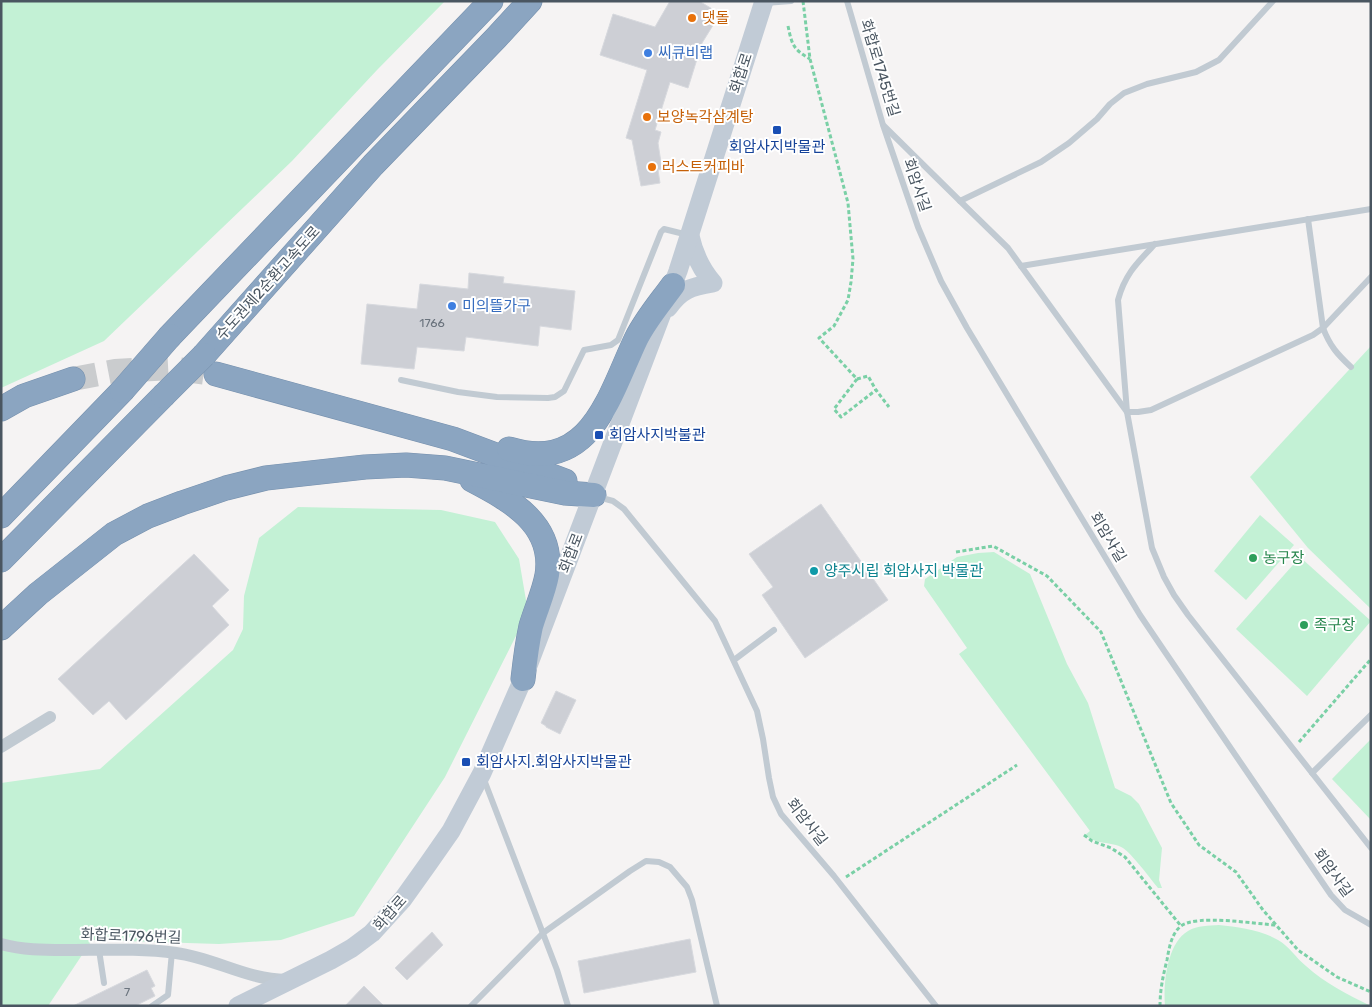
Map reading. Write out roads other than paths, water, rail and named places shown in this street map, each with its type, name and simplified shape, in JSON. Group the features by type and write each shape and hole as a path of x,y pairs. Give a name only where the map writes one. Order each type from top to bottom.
{"highway":[{"path":"1,516 122,391 170,336 491,1"},
{"name":"수도권제2순환고속도로","path":"1,560 163,396 210,364 373,165 530,1"},
{"path":"453,439 482,442 531,453 558,451 578,441 597,421 607,405 642,328 672,285"},
{"path":"210,364 453,439 579,486 594,496"},
{"path":"1,409 24,396 73,379"},
{"path":"1,628 38,594 114,534 148,516 182,503 266,478 298,473 406,465 445,468 565,493 594,496"},
{"path":"445,468 505,499 536,525 544,540 547,573 526,651 524,679"}],"main road":[{"name":"화합로","path":"244,1003 352,948 372,932 397,906 424,871 451,831 482,773 524,679 568,558 594,496 660,320 690,236 764,2"},
{"path":"660,320 683,291 713,282 703,271 697,260 690,236"}],"street":[{"path":"1,747 50,717"},
{"name":"화합로1796번길","path":"1,944 31,950 172,952 194,956 256,977 270,980 292,980"},
{"path":"244,1003 257,993 261,985 256,977"}],"lane":[{"path":"764,2 790,1"},
{"name":"화합로1745번길","path":"847,1 883,125 1008,248 1126,412"},
{"path":"960,201 1041,162 1069,143 1124,93 1146,84 1196,72 1219,60 1273,1"},
{"name":"회암사길","path":"883,125 918,226 941,281 967,328 1135,606 1331,895 1345,910 1371,924"},
{"path":"1021,266 1371,209"},
{"path":"1308,219 1323,328 1332,348 1351,367"},
{"path":"401,380 483,396 548,398 560,395 564,391 584,350 611,345 618,340 661,232 664,229 668,229 690,236"},
{"path":"1155,244 1122,283 1118,300 1126,412 1152,548 1164,577 1188,615 1371,848"},
{"path":"1126,412 1151,410 1313,335 1323,328 1371,277"},
{"name":"회암사길","path":"594,496 613,501 624,509 714,621 757,711 773,797 781,814 839,881 936,1006"},
{"path":"734,660 774,630"},
{"path":"1312,773 1371,715"},
{"path":"482,773 557,970 568,1006"},
{"path":"471,1006 543,933 630,870 646,861 659,862 670,867 687,887 692,900 716,1006"},
{"path":"99,950 104,983"},
{"path":"152,1006 168,995 172,952"}],"tunnel":[{"path":"73,379 115,371 171,368 206,373"}],"place":[{"name":"댓돌","path":"692,18"},
{"name":"씨큐비랩","path":"648,53"},
{"name":"보양녹각삼계탕","path":"647,117"},
{"name":"회암사지박물관","path":"777,130"},
{"name":"러스트커피바","path":"652,167"},
{"name":"미의뜰가구","path":"452,306"},
{"name":"회암사지박불관","path":"599,435"},
{"name":"농구장","path":"1253,558"},
{"name":"양주시립 회암사지 박물관","path":"814,571"},
{"name":"족구장","path":"1304,625"},
{"name":"회암사지.회암사지박물관","path":"466,762"}]}
